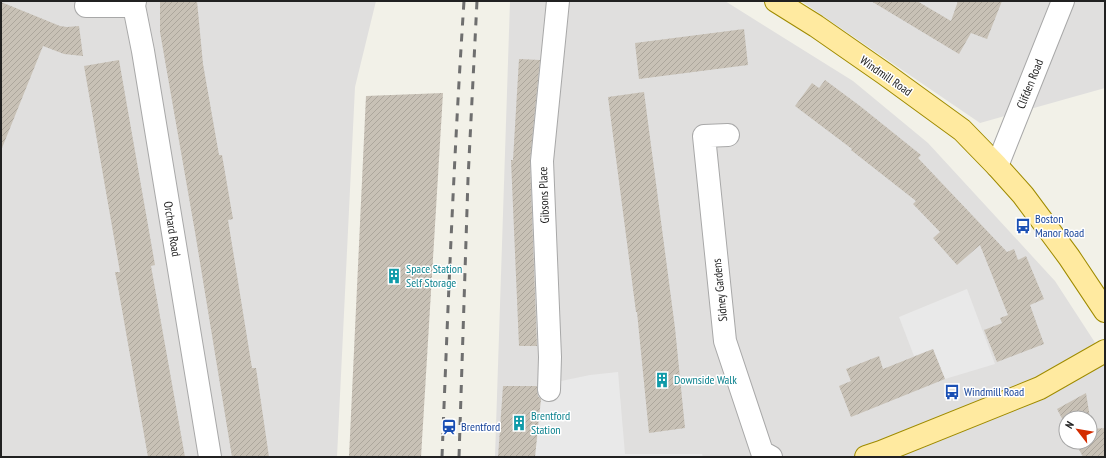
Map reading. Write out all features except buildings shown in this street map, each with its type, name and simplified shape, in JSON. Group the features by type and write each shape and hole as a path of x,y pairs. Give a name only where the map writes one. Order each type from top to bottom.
{"main road":[{"name":"Windmill Road","path":"776,1 816,26 962,130 1023,195 1069,257 1105,311"},
{"path":"866,457 1040,388 1105,351"}],"street":[{"name":"Gibsons Place","path":"549,390 550,357 542,161 558,1"},
{"name":"Clifden Road","path":"997,166 1063,1"},
{"path":"86,6 134,3"},
{"name":"Orchard Road","path":"134,3 210,457"},
{"name":"Sidney Gardens","path":"728,135 704,136 725,341 762,452 771,457"}],"shaded area":[{"path":"1,1 376,1 355,87 337,457 1,457"},
{"path":"510,1 725,1 853,81 928,143 1055,281 1105,358 1105,457 495,457"},
{"path":"801,1 1105,1 1105,88 980,123"},
{"path":"967,289 995,364 945,379 933,349 914,356 899,317"},
{"path":"618,372 625,454 702,454 703,457 532,457 537,386 590,375"}],"railway":[{"path":"442,457 454,172 464,1"},
{"path":"459,457 468,179 477,1"}],"place":[{"name":"Boston Manor Road","path":"1023,226"},
{"name":"Space Station Self Storage","path":"394,276"},
{"name":"Downside Walk","path":"662,380"},
{"name":"Windmill Road","path":"952,392"},
{"name":"Brentford Station","path":"519,423"},
{"name":"Brentford","path":"449,427"}]}
